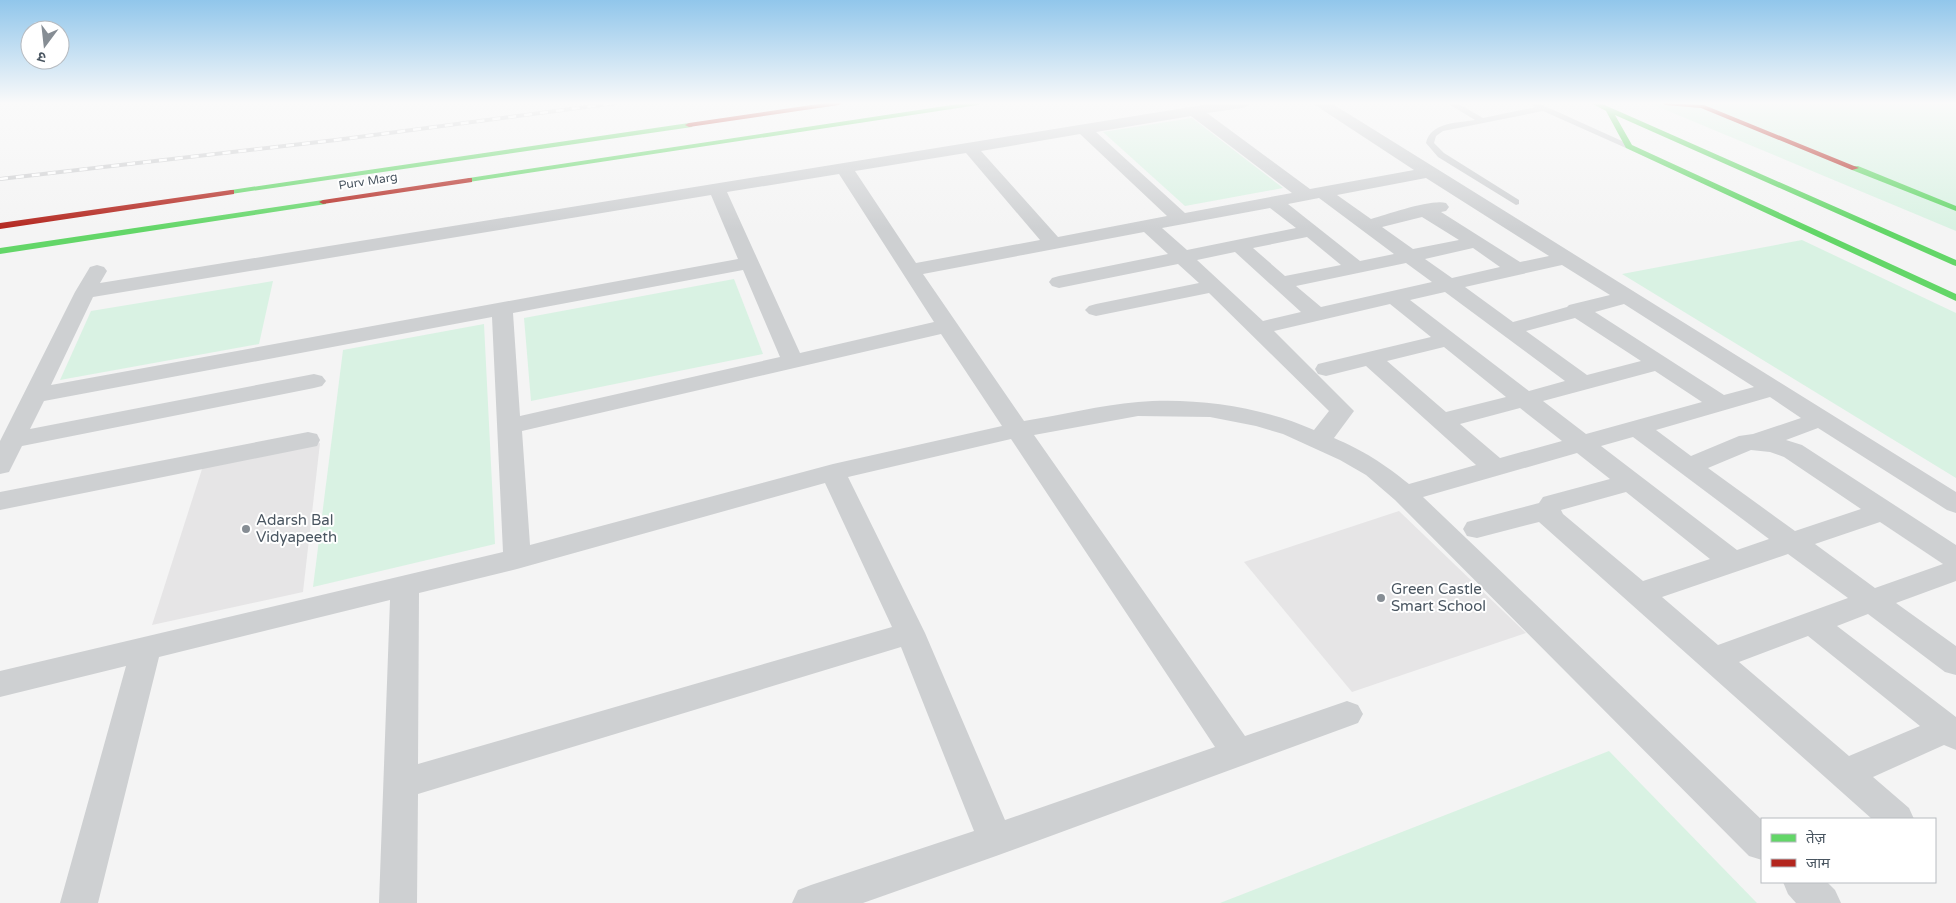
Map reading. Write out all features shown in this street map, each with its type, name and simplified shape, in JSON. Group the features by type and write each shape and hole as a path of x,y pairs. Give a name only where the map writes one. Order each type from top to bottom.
{"main road":[{"name":"Purv Marg","path":"0,226 552,145"},
{"name":"Purv Marg","path":"0,252 701,145"},
{"path":"1689,145 1956,263"},
{"path":"1798,145 1956,209"},
{"path":"1629,146 1956,298"}],"street":[{"path":"85,292 987,145"},
{"path":"1101,145 1181,219"},
{"path":"1243,145 1314,194 1368,225 1584,384"},
{"path":"1387,145 1956,504"},
{"path":"970,148 1053,243"},
{"path":"844,168 947,326 1238,754"},
{"path":"911,270 1429,172"},
{"path":"717,189 792,361"},
{"path":"1368,225 1424,210 1474,200"},
{"path":"1273,201 1357,268"},
{"path":"1424,210 1516,269"},
{"path":"1148,225 1259,328 1342,411 1318,440"},
{"path":"1059,282 1312,231"},
{"path":"1282,283 1476,242"},
{"path":"1240,246 1316,314"},
{"path":"1259,328 1565,258"},
{"path":"36,395 748,263"},
{"path":"0,466 97,271"},
{"path":"1096,310 1213,286"},
{"path":"1394,297 1733,562"},
{"path":"1510,329 1576,309 1626,297"},
{"path":"502,308 517,559"},
{"path":"1576,309 1721,404"},
{"path":"509,426 947,326"},
{"path":"1326,369 1449,339"},
{"path":"1370,358 1495,468"},
{"path":"1442,421 1660,363"},
{"path":"13,440 314,380"},
{"path":"1404,494 1774,389"},
{"path":"0,684 405,587 517,559 834,472 1017,430 1138,409 1180,408 1210,410 1260,419 1292,429 1349,454 1375,469 1404,494 1761,843"},
{"path":"1689,466 1748,442 1758,441 1821,419"},
{"path":"1637,428 1956,663"},
{"path":"0,501 308,440"},
{"path":"1758,441 1781,446 1793,451 1956,559"},
{"path":"834,472 910,633 996,840"},
{"path":"1478,529 1548,510 1552,503 1631,482"},
{"path":"1548,510 1551,519 1640,594 1896,818"},
{"path":"1640,594 1884,511"},
{"path":"1714,659 1956,570"},
{"path":"398,903 405,587"},
{"path":"1812,623 1951,733"},
{"path":"400,784 910,633"},
{"path":"79,903 146,649"},
{"path":"811,903 996,840 1347,714"},
{"path":"1844,773 1951,733"},
{"path":"1802,883 1822,903"}],"lane":[{"path":"1432,145 1441,155 1516,202"}],"shaded area":[{"name":"Adarsh Bal Vidyapeeth","path":"320,443 303,592 152,625 203,466"},
{"name":"Green Castle Smart School","path":"1399,511 1526,633 1352,692 1244,562"}],"green space":[{"path":"1118,145 1227,145 1283,188 1185,206"},
{"path":"1750,145 1956,145 1956,231"},
{"path":"1802,240 1956,313 1956,478 1622,274"},
{"path":"734,279 763,354 531,401 524,318"},
{"path":"273,281 259,344 60,380 91,311"},
{"path":"484,324 495,544 313,587 343,350"},
{"path":"1609,751 1757,903 1220,903"}],"railway":[{"path":"0,179 292,145"}],"traffic: fast":[{"path":"231,192 551,145"},
{"path":"469,180 699,145"},
{"path":"1629,145 1956,298"},
{"path":"1689,145 1956,263"},
{"path":"1855,168 1956,209"},
{"path":"0,251 323,202"}],"traffic: jam":[{"path":"1799,145 1855,168"},
{"path":"323,202 469,180"},
{"path":"0,226 231,192"}],"place":[{"name":"Adarsh Bal Vidyapeeth","path":"246,529"},
{"name":"Green Castle Smart School","path":"1381,598"}]}
